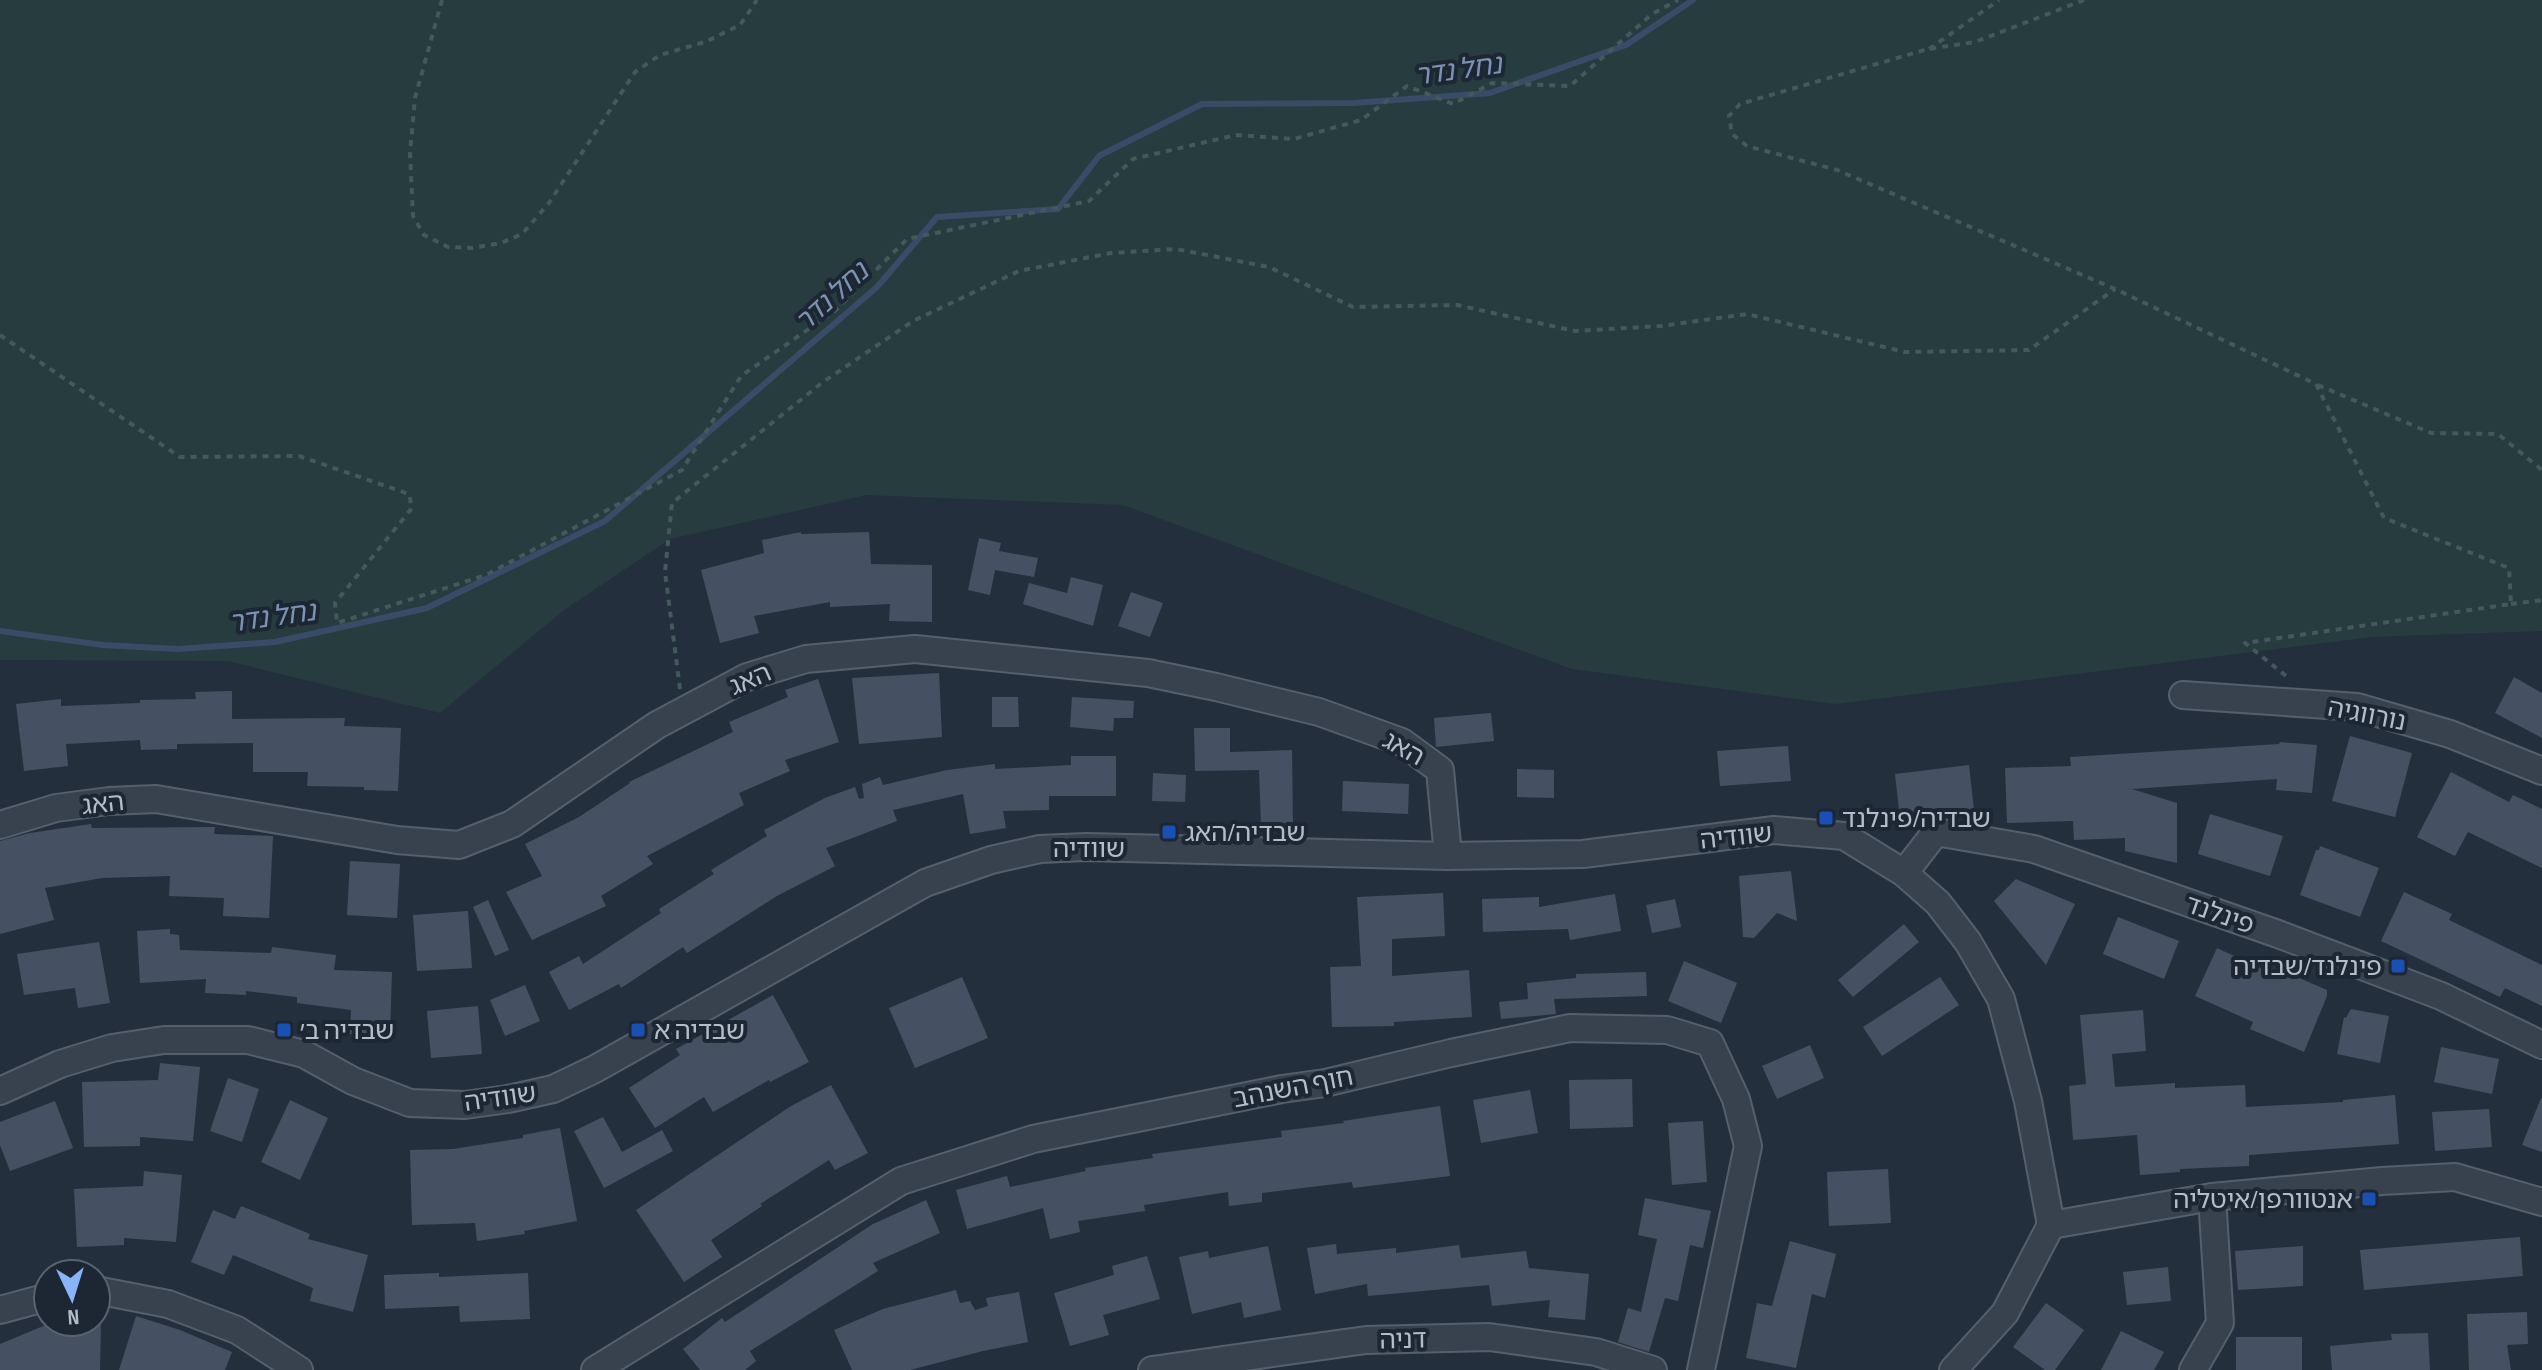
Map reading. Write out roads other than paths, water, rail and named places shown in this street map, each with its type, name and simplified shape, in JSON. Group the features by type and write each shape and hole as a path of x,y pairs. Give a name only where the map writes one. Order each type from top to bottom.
{"street":[{"name":"האג","path":"0,825 56,808 156,799 397,840 459,845 512,824 657,725 747,677 806,659 915,649 1148,673 1319,712 1402,742 1440,770 1448,856"},
{"name":"נורווגיה","path":"2183,695 2357,707 2450,734 2542,771"},
{"name":"שוודיה","path":"0,1091 60,1064 112,1048 164,1040 248,1040 304,1054 353,1081 410,1103 465,1105 553,1089 925,883 991,860 1040,849 1086,847 1448,856 1583,854 1774,830 1844,836 1904,873 1938,903 1968,942 2001,999 2028,1101 2051,1225"},
{"name":"פינלנד","path":"1904,873 1936,832 2034,849 2278,934 2441,996 2542,1045"},
{"name":"חוף השנהב","path":"595,1370 901,1181 1033,1139 1325,1083 1570,1028 1667,1030 1710,1043 1736,1099 1748,1146 1701,1370"},
{"path":"1953,1370 2005,1313 2051,1225 2212,1197 2455,1177 2542,1202"},
{"path":"2193,1370 2220,1323 2212,1197"},
{"path":"112,1293 168,1304 237,1330 299,1370"},
{"path":"0,1310 32,1301"},
{"name":"דניה","path":"1152,1370 1366,1340 1489,1337 1596,1352 1653,1370"}],"waterway":[{"name":"נחל נדר","path":"0,631 103,645 178,649 275,642 427,608 605,521 877,287 937,217 1058,209 1099,156 1202,104 1354,103 1490,93 1626,45 1693,0"}],"place":[{"name":"שבדיה/פינלנד","path":"1826,818"},
{"name":"שבדיה/האג","path":"1169,832"},
{"name":"פינלנד/שבדיה","path":"2398,966"},
{"name":"שבדיה ב׳","path":"284,1030"},
{"name":"שבדיה א","path":"638,1030"},
{"name":"אנטוורפן/איטליה","path":"2369,1199"}]}
